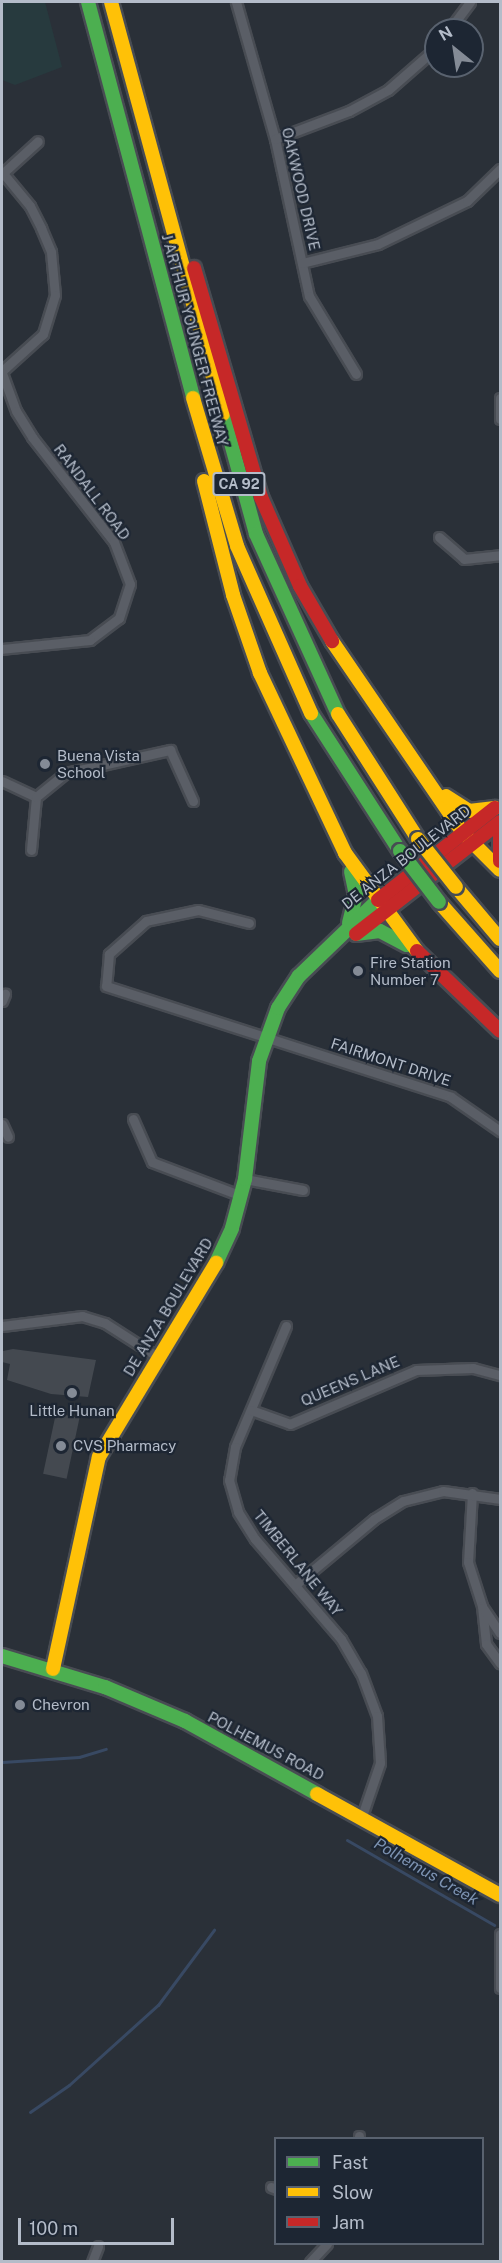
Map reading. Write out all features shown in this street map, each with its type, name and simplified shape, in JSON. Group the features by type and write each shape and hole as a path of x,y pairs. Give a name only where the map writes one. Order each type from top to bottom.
{"main road":[{"name":"J ARTHUR YOUNGER FREEWAY","path":"88,2 192,394 229,524 275,641 333,751 400,851 440,902 501,971"},
{"name":"J ARTHUR YOUNGER FREEWAY","path":"111,2 235,470 271,576 334,708 418,839 501,939"},
{"path":"136,98 177,214 250,461 277,537 330,641 430,779 463,833 475,842 501,870"},
{"path":"192,394 209,504 243,626 284,729 345,853 382,905 429,963 501,1031"},
{"path":"430,779 465,810 498,807"},
{"name":"DE ANZA BOULEVARD","path":"382,905 463,833 498,807"},
{"name":"DE ANZA BOULEVARD","path":"53,1669 94,1472 115,1425 215,1264 242,1196 265,1038 291,986 352,928 501,822"},
{"path":"501,831 501,861"},
{"path":"345,853 356,895 352,928 384,932 429,963"},
{"name":"POLHEMUS ROAD","path":"2,1656 53,1669 185,1721 362,1816 501,1895"}],"street":[{"name":"OAKWOOD DRIVE","path":"236,2 275,139 309,296 356,374"},
{"path":"458,18 470,2"},
{"path":"275,139 349,111 388,90 424,58"},
{"path":"2,372 43,334 55,295 51,252 41,228 30,206 2,173 38,141"},
{"path":"302,263 378,244 467,201 501,169"},
{"name":"RANDALL ROAD","path":"2,372 32,437 114,542 130,584 119,618 90,640 2,649"},
{"path":"501,398 501,419"},
{"path":"439,537 464,559 501,555"},
{"path":"31,850 36,797 66,773 171,750 193,801"},
{"path":"2,781 36,797"},
{"name":"FAIRMONT DRIVE","path":"249,923 198,910 146,921 110,954 106,986 451,1097 501,1131"},
{"path":"133,1119 152,1161 242,1196"},
{"path":"2,1124 8,1137"},
{"path":"245,1179 303,1190"},
{"path":"2,1326 82,1316 105,1323 158,1357"},
{"name":"TIMBERLANE WAY","path":"286,1326 235,1447 230,1480 238,1512 341,1639 361,1673 377,1716 380,1763 362,1816"},
{"name":"QUEENS LANE","path":"251,1410 290,1424 416,1370 472,1368 501,1375"},
{"path":"295,1585 374,1519 403,1501 443,1491 471,1492 501,1499"},
{"path":"471,1492 468,1562 482,1606 486,1644 501,1663"},
{"path":"482,1606 501,1633"},
{"path":"501,1934 501,1988"},
{"path":"310,2262 326,2245"},
{"path":"92,2262 98,2246"}],"green space":[{"path":"2,2 45,2 62,67 15,85 2,80"}],"building":[{"path":"13,1349 96,1360 88,1397 51,1394 7,1380 10,1364 2,1362 3,1351"},
{"name":"CVS Pharmacy","path":"56,1413 79,1418 67,1479 43,1474"}],"waterway":[{"name":"Polhemus Creek","path":"2,1762 79,1757 106,1749"},
{"name":"Polhemus Creek","path":"347,1840 494,1925"},
{"path":"30,2112 69,2085 158,2005 214,1930"}],"traffic: fast":[{"path":"88,2 193,398"},
{"path":"223,414 256,534 338,714"},
{"path":"311,713 400,851"},
{"path":"400,851 439,902"},
{"path":"349,923 356,895 351,872"},
{"path":"216,1263 232,1228 245,1179 259,1061 278,1008 299,976 378,900"},
{"path":"356,934 380,931 406,945"},
{"path":"2,1656 105,1687 185,1721 317,1794"}],"traffic: slow":[{"path":"111,2 223,414"},
{"path":"193,398 237,546 311,713"},
{"path":"204,481 233,595 260,673 345,853 417,951"},
{"path":"332,641 463,833 500,870"},
{"path":"338,714 418,839"},
{"path":"446,796 469,811 495,808"},
{"path":"418,839 456,887"},
{"path":"456,887 500,939"},
{"path":"439,902 500,971"},
{"path":"53,1669 99,1457 216,1263"},
{"path":"317,1794 500,1895"}],"traffic: jam":[{"path":"194,268 261,497 300,586 332,641"},
{"path":"378,900 495,808"},
{"path":"356,934 500,822"},
{"path":"500,831 500,861"},
{"path":"417,951 500,1031"}],"place":[{"name":"Buena Vista School","path":"45,764"},
{"name":"Fire Station Number 7","path":"358,971"},
{"name":"Little Hunan","path":"72,1393"},
{"name":"CVS Pharmacy","path":"61,1446"},
{"name":"Chevron","path":"20,1705"}]}
